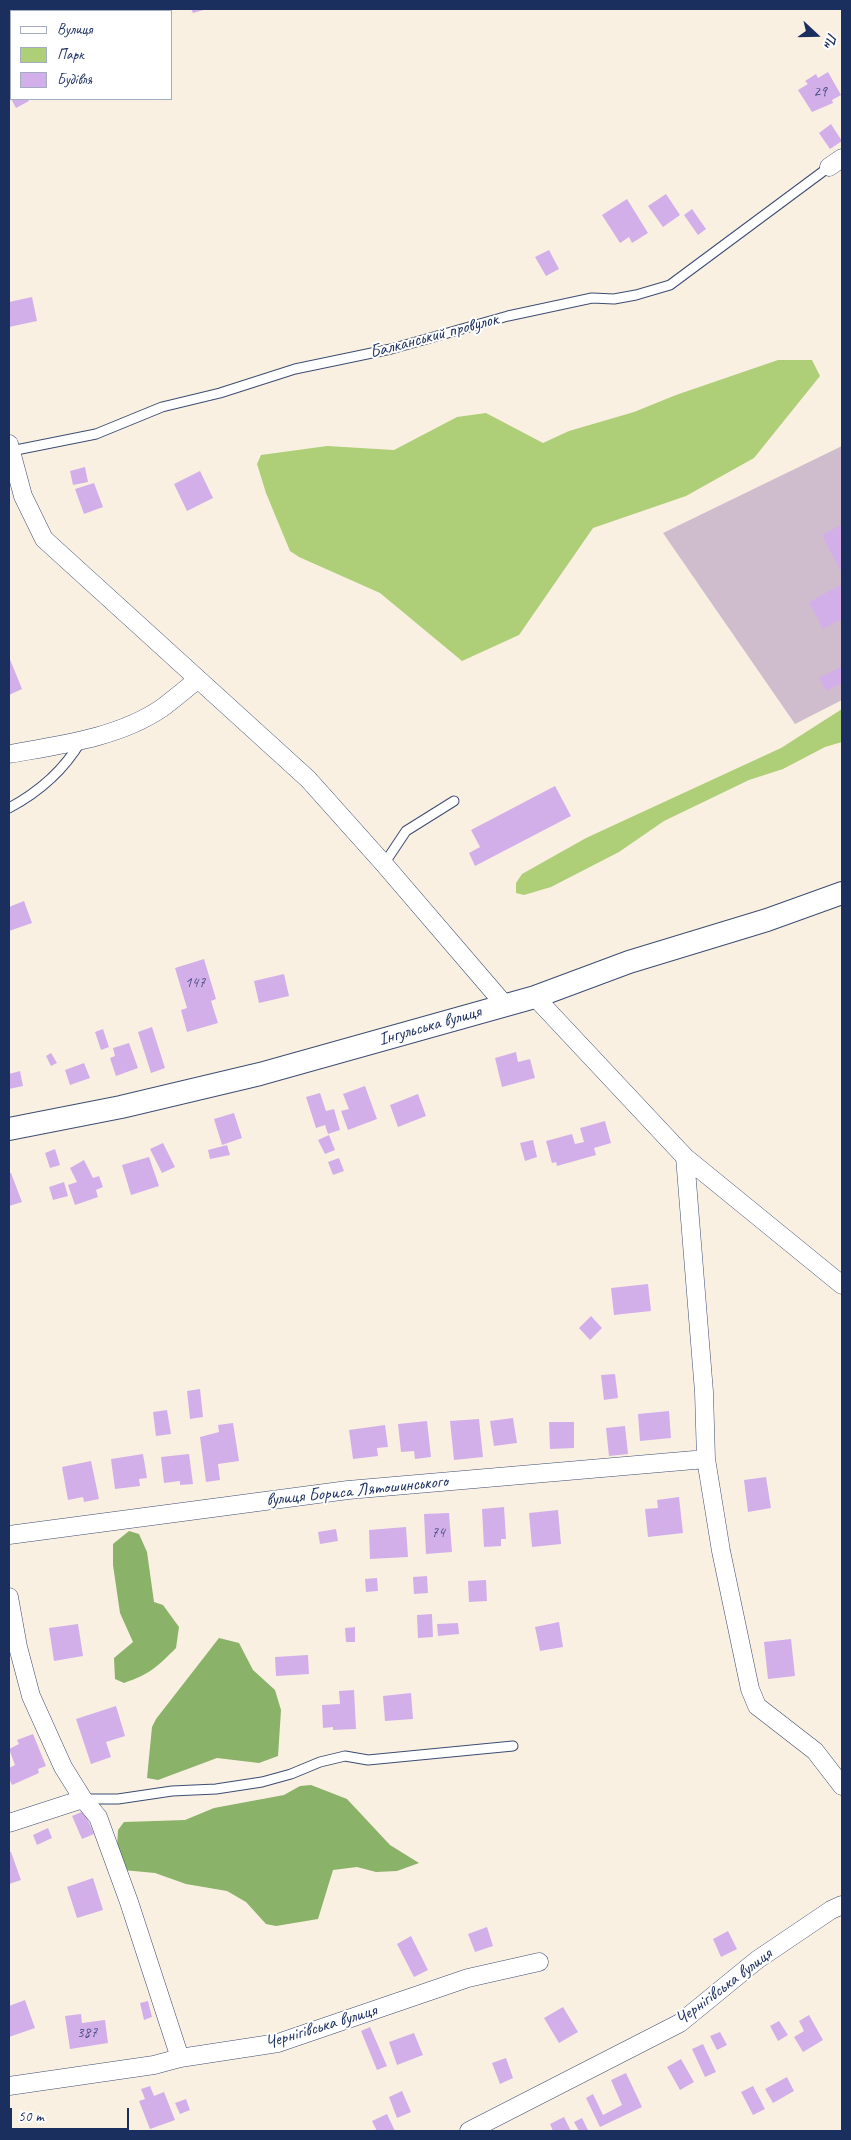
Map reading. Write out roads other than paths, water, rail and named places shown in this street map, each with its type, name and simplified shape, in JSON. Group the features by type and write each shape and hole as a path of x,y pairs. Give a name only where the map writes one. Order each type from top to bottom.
{"street":[{"path":"9,449 23,496 44,539 308,779 505,1004"},
{"path":"9,754 82,741 120,729 161,709 198,679"},
{"name":"Інгульська вулиця","path":"9,1130 121,1107 260,1074 535,997 629,962 767,920 842,893"},
{"path":"535,997 685,1157 842,1285"},
{"path":"685,1157 704,1392 706,1459 721,1551 753,1699 757,1706 815,1751 842,1786"},
{"name":"вулиця Бориса Лятошинського","path":"9,1535 348,1490 706,1459"},
{"path":"9,1598 18,1647 31,1696 62,1767 83,1799 98,1817 123,1885 180,2058"},
{"path":"9,1823 83,1799"},
{"name":"Чернігівська вулиця","path":"469,2131 680,2023 757,1960 831,1910 842,1905"},
{"name":"Чернігівська вулиця","path":"9,2086 154,2065 180,2058 278,2043 468,1978 539,1962"}],"lane":[{"name":"Балканський провулок","path":"9,449 96,434 162,407 220,393 295,369 391,350 508,316 592,298 614,299 636,295 670,285 836,162"},
{"path":"9,808 24,800 53,778 82,741"},
{"path":"384,864 406,831 454,801"},
{"path":"83,1799 118,1799 262,1782 291,1774 320,1762 345,1756 368,1760 512,1746"}]}
